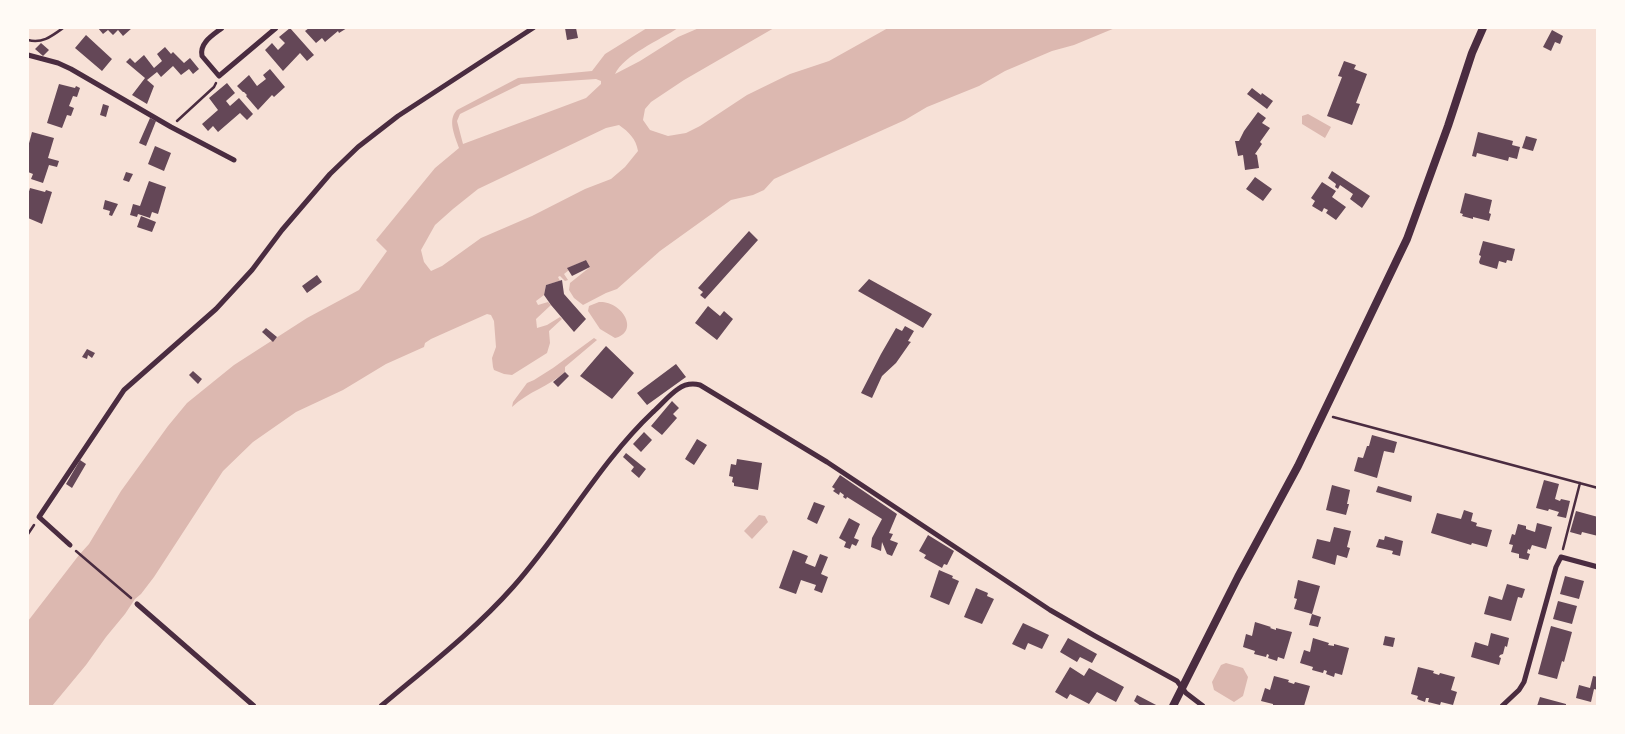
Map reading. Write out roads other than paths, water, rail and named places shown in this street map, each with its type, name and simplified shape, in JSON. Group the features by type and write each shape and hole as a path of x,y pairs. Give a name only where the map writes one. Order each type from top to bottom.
{"street":[{"path":"222,28 206,41 201,52 202,56 219,76 276,28"},
{"path":"70,545 39,517 124,390 216,309 252,270 282,230 330,174 358,147 398,116 533,28"},
{"path":"1174,706 1182,686 1238,577 1298,466 1406,239 1448,126 1472,53 1483,28"},
{"path":"28,55 58,63 71,69 171,127 234,160"},
{"path":"381,706 454,644 513,587 563,525 618,450 641,424 678,388 694,384 700,385 827,462 1050,610 1166,674 1203,706"},
{"path":"1502,706 1519,690 1524,682 1556,567 1561,557 1598,567"},
{"path":"137,604 254,706"}]}
